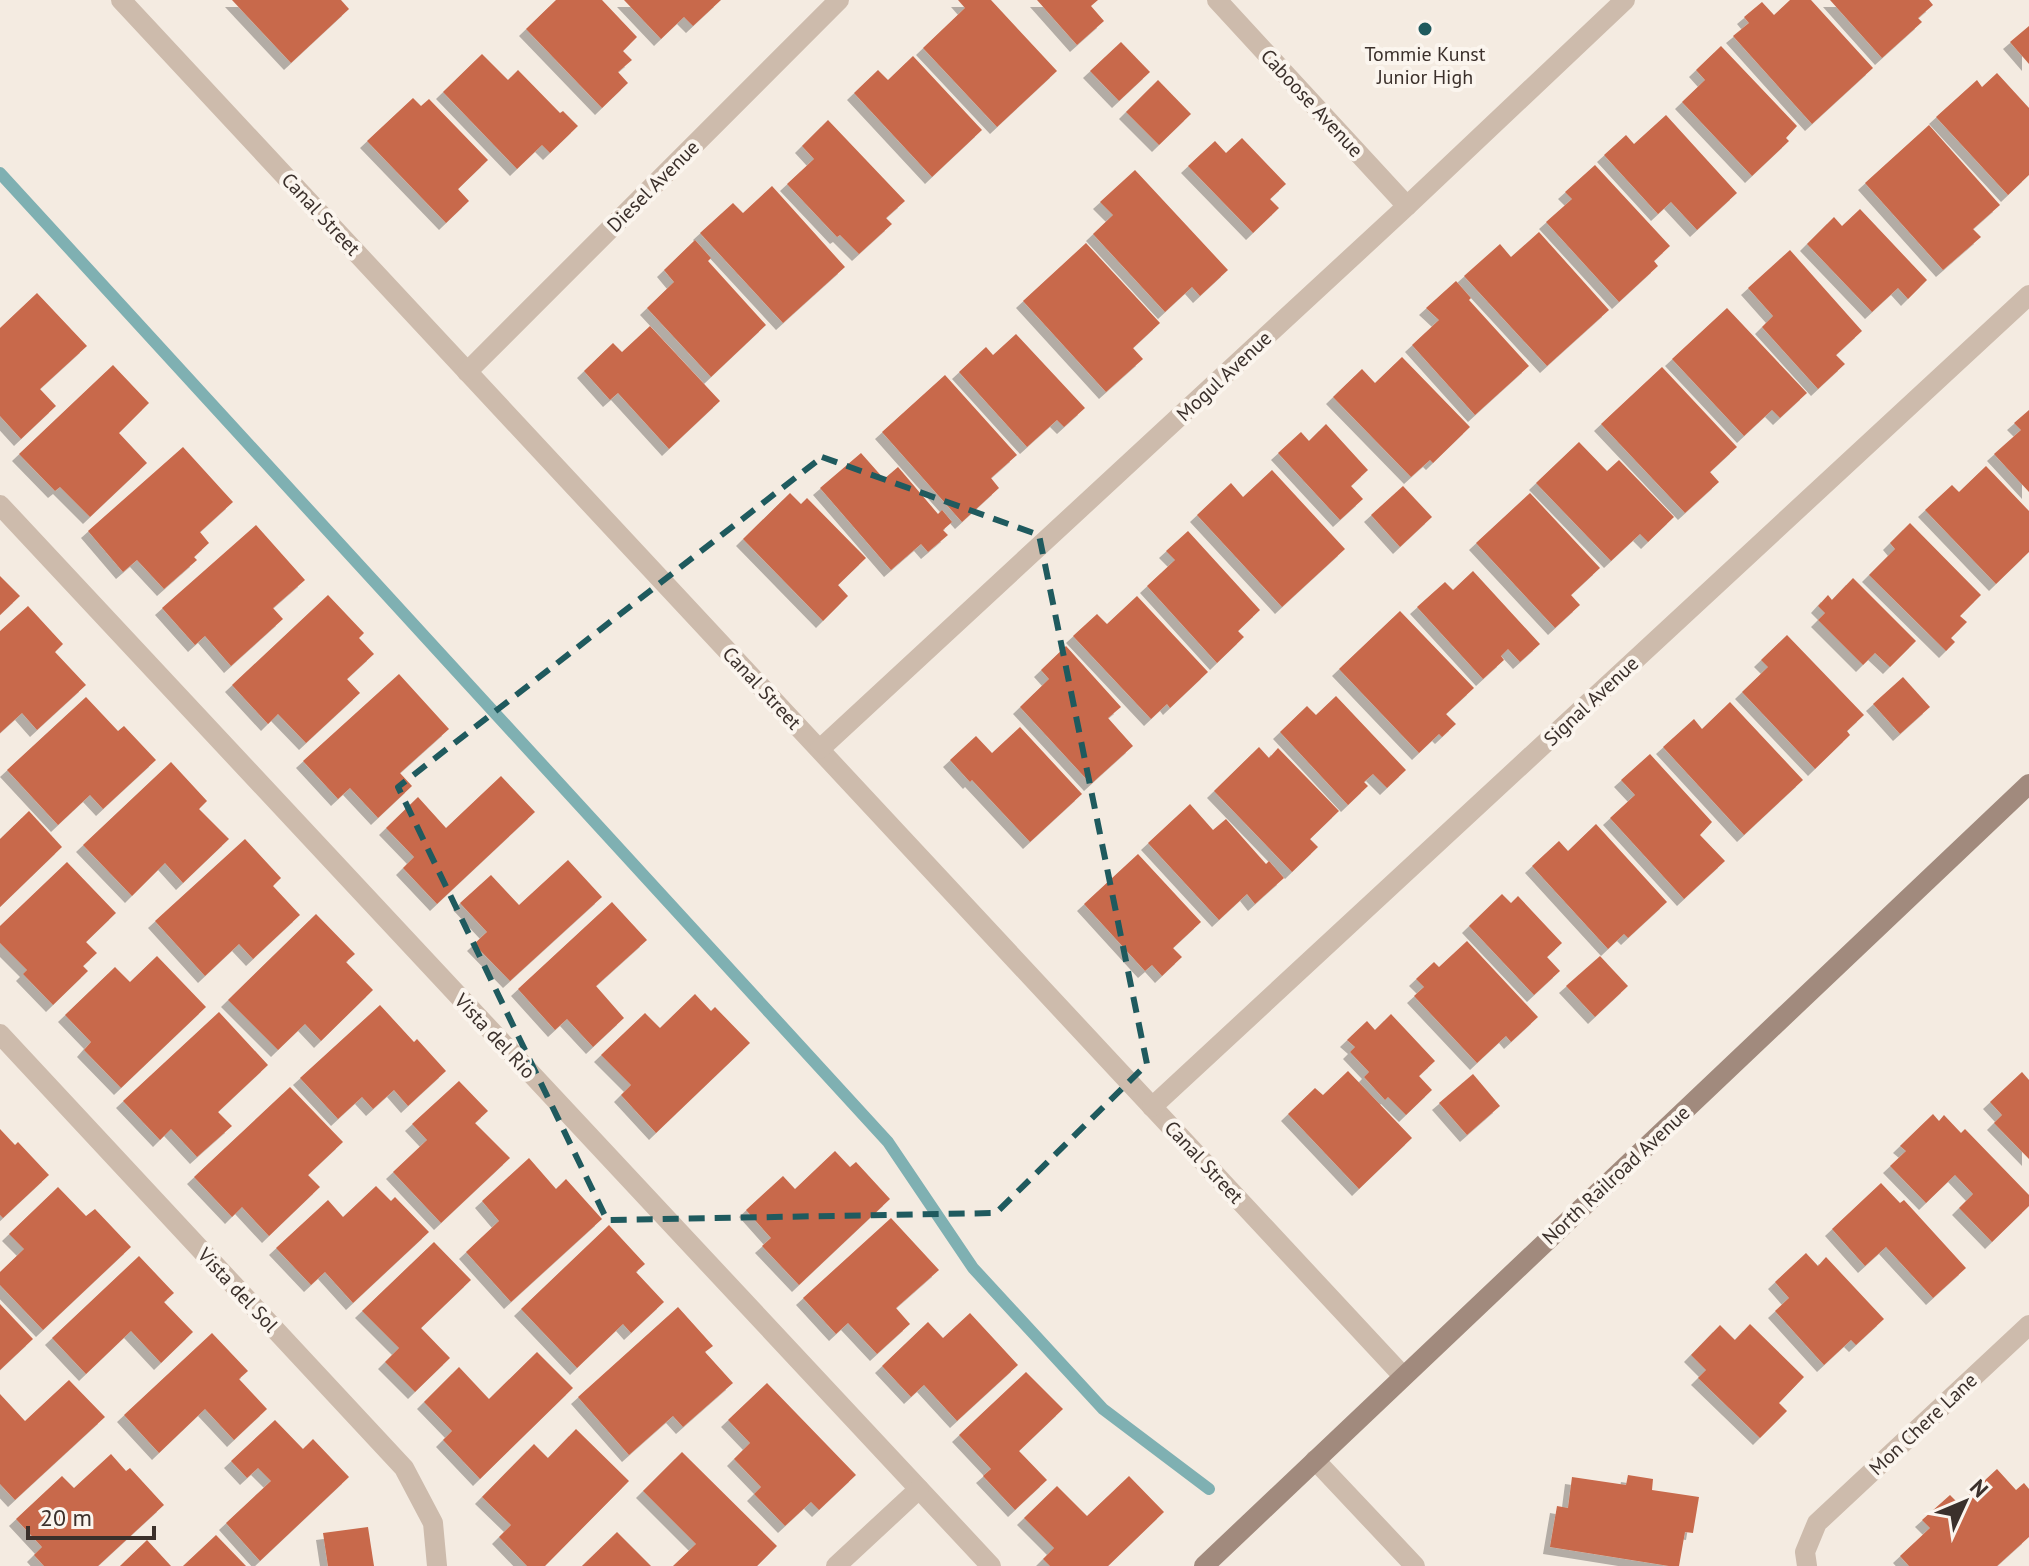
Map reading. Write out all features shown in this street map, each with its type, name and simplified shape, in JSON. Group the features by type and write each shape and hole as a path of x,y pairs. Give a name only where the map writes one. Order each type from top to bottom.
{"street":[{"name":"Canal Street","path":"121,0 1403,1376"},
{"name":"Diesel Avenue","path":"467,372 839,0"},
{"name":"Caboose Avenue","path":"1217,0 1407,206"},
{"name":"Mogul Avenue","path":"820,749 1625,0"},
{"name":"Signal Avenue","path":"1152,1107 2029,295"},
{"name":"Vista del Rio","path":"0,505 991,1566"},
{"name":"North Railroad Avenue","path":"1204,1566 2029,784"},
{"name":"Vista del Sol","path":"0,1034 404,1468 433,1523 437,1566"},
{"name":"Mon Chere Lane","path":"1807,1566 1805,1552 1817,1523 2029,1325"},
{"path":"1315,1460 1415,1566"},
{"path":"836,1566 919,1489"}],"highlighted area":[{"path":"822,457 1039,535 1147,1064 996,1213 607,1220 398,787"}],"building":[{"path":"232,0 341,0 349,9 291,63"},
{"path":"556,0 602,0 637,37 623,51 632,60 618,72 628,83 602,108 526,29"},
{"path":"624,0 721,0 693,26 684,17 661,39"},
{"path":"958,0 991,0 1057,71 997,127 923,48 965,8"},
{"path":"1037,0 1098,0 1091,6 1104,21 1077,45"},
{"path":"1790,0 1811,0 1873,68 1812,124 1733,36 1749,23 1744,17 1762,2 1774,15"},
{"path":"1830,0 1929,0 1933,5 1918,18 1922,22 1882,58"},
{"path":"2029,26 2029,64 2010,42"},
{"path":"1121,42 1150,72 1119,101 1090,71"},
{"path":"1721,46 1797,126 1786,138 1789,141 1752,176 1682,102 1705,80 1696,70"},
{"path":"482,54 508,80 518,70 560,113 563,111 578,126 550,153 542,145 517,169 443,92"},
{"path":"913,56 982,130 932,177 854,93 878,70 888,80"},
{"path":"1997,73 2029,108 2029,175 2008,195 1936,117 1977,80 1982,87"},
{"path":"1158,80 1191,114 1159,145 1126,112"},
{"path":"413,98 421,106 429,99 488,160 458,189 469,201 446,223 367,141"},
{"path":"1666,115 1737,193 1697,230 1671,202 1658,214 1604,155 1626,135 1634,144"},
{"path":"828,120 905,201 886,218 892,224 859,254 840,235 837,237 787,184 814,159 802,146"},
{"path":"1929,125 2000,205 1973,229 1981,237 1943,270 1865,183"},
{"path":"1242,138 1286,184 1270,199 1279,208 1253,233 1188,166 1215,141 1226,153"},
{"path":"1595,165 1670,246 1654,261 1658,266 1619,302 1546,222 1572,199 1565,192"},
{"path":"1135,170 1228,270 1200,296 1192,287 1165,312 1093,234 1113,215 1100,202"},
{"path":"772,186 845,267 783,323 700,233 733,203 743,213"},
{"path":"1860,209 1927,280 1908,299 1898,288 1872,312 1807,244 1834,217 1842,226"},
{"path":"1539,232 1609,310 1547,366 1464,276 1500,244 1511,257"},
{"path":"695,240 711,258 708,261 766,325 711,377 647,308 674,282 664,270"},
{"path":"1086,243 1160,323 1133,348 1143,359 1106,392 1023,301"},
{"path":"1790,250 1862,331 1836,355 1845,364 1818,389 1762,327 1773,316 1748,288"},
{"path":"1456,281 1471,298 1469,300 1529,366 1475,415 1412,345 1439,320 1426,308"},
{"path":"37,293 87,346 40,389 56,406 21,439 0,416 0,328"},
{"path":"1727,308 1807,393 1780,418 1772,410 1744,436 1672,359"},
{"path":"650,326 720,401 669,449 618,393 610,400 584,371 613,343 622,352"},
{"path":"1016,334 1085,408 1064,427 1057,420 1027,447 959,372 986,347 993,355"},
{"path":"1402,357 1470,427 1433,463 1430,460 1411,477 1333,397 1362,369 1375,383"},
{"path":"113,365 149,403 119,433 147,463 90,517 60,487 55,491 19,454"},
{"path":"1662,367 1737,447 1710,472 1719,482 1685,513 1601,424"},
{"path":"945,375 1017,455 991,478 999,488 962,522 882,432"},
{"path":"2029,410 2029,492 1994,454 2021,430 2014,423"},
{"path":"1326,424 1368,470 1351,486 1363,499 1340,520 1278,453 1301,432 1309,441"},
{"path":"1579,442 1607,471 1619,460 1674,517 1648,542 1640,534 1611,561 1536,483"},
{"path":"183,447 233,502 200,532 209,543 194,557 197,560 164,589 137,560 123,572 88,531"},
{"path":"861,453 884,479 898,467 938,514 942,510 952,522 943,530 948,535 928,552 921,544 891,570 820,488"},
{"path":"1986,466 2029,511 2029,552 1996,584 1925,510 1952,485 1959,492"},
{"path":"1272,470 1345,549 1282,607 1197,515 1231,483 1243,497"},
{"path":"1403,486 1432,517 1400,547 1371,515"},
{"path":"790,493 801,504 807,498 866,558 838,585 848,596 823,621 743,539"},
{"path":"1530,493 1600,568 1571,595 1580,605 1555,628 1476,543"},
{"path":"1910,523 1981,595 1960,616 1967,622 1951,638 1955,642 1946,651 1869,575 1895,549 1890,543"},
{"path":"256,525 305,580 273,608 283,619 231,666 205,636 195,645 162,608"},
{"path":"1188,531 1260,610 1238,631 1244,637 1217,663 1147,586 1175,560 1166,551"},
{"path":"1473,571 1540,644 1520,662 1508,649 1501,656 1504,660 1483,679 1417,607 1445,582 1453,590"},
{"path":"0,576 20,596 0,615"},
{"path":"1853,578 1916,641 1890,667 1875,653 1863,665 1818,620 1825,613 1818,606 1828,595 1832,600"},
{"path":"328,595 364,633 359,638 374,654 347,679 360,693 306,743 278,714 268,724 232,685"},
{"path":"1137,596 1208,672 1170,708 1167,704 1151,719 1073,636 1097,614 1107,624"},
{"path":"28,606 63,644 55,652 86,685 37,730 22,713 0,733 0,631"},
{"path":"1400,611 1474,688 1446,714 1456,724 1442,737 1439,734 1419,753 1339,669"},
{"path":"1787,635 1864,715 1847,731 1850,735 1815,769 1742,692 1768,667 1761,660"},
{"path":"1066,646 1121,707 1108,718 1133,746 1091,784 1020,707 1049,679 1041,670"},
{"path":"399,674 449,729 400,773 412,786 378,818 350,788 338,799 303,761"},
{"path":"1903,677 1930,707 1900,734 1873,704"},
{"path":"1336,696 1406,770 1387,788 1373,774 1364,782 1368,786 1348,805 1280,732 1307,706 1316,715"},
{"path":"86,697 118,731 124,726 156,760 103,809 90,795 58,825 7,770"},
{"path":"1730,702 1803,780 1744,835 1663,747 1694,719 1702,729"},
{"path":"1020,727 1082,794 1030,842 950,760 976,736 992,753"},
{"path":"1259,747 1269,758 1278,748 1339,811 1310,839 1318,847 1292,872 1214,791"},
{"path":"1650,754 1712,822 1700,835 1725,861 1684,899 1610,818 1635,795 1621,780"},
{"path":"171,762 207,801 199,809 229,839 183,883 165,863 132,896 83,845"},
{"path":"501,776 535,812 437,904 403,868 414,857 386,828 418,797 446,828"},
{"path":"1190,804 1213,830 1226,819 1266,864 1269,861 1284,878 1255,904 1247,894 1219,920 1148,843"},
{"path":"29,811 62,847 0,907 0,839"},
{"path":"1596,824 1667,902 1628,938 1624,934 1608,949 1532,866 1559,841 1568,851"},
{"path":"245,839 281,878 273,886 300,915 253,959 239,944 205,976 155,921"},
{"path":"1138,854 1201,922 1173,948 1182,957 1162,976 1152,965 1145,971 1084,904"},
{"path":"568,860 602,897 510,981 474,944 487,932 460,903 491,875 519,905"},
{"path":"67,862 116,913 86,942 97,953 83,966 88,971 53,1005 23,974 27,970 0,943 0,926"},
{"path":"1502,894 1511,903 1518,896 1562,943 1547,957 1560,971 1534,995 1469,926"},
{"path":"612,902 647,940 596,986 624,1018 593,1047 567,1019 555,1030 518,989"},
{"path":"316,914 355,954 346,962 373,990 321,1041 305,1024 278,1050 228,1000"},
{"path":"1467,941 1538,1017 1511,1042 1506,1036 1477,1063 1414,996 1424,987 1416,979 1434,962 1439,967"},
{"path":"157,956 206,1007 121,1088 84,1050 91,1042 65,1015 115,967 130,982"},
{"path":"1600,956 1628,986 1595,1017 1566,986"},
{"path":"695,994 711,1011 715,1007 750,1043 656,1133 621,1095 631,1085 601,1055 645,1013 660,1028"},
{"path":"380,1005 446,1071 408,1106 394,1090 373,1109 362,1097 338,1119 300,1078"},
{"path":"219,1012 268,1065 218,1112 232,1126 197,1157 171,1129 160,1140 123,1101"},
{"path":"1391,1014 1435,1061 1419,1076 1432,1090 1406,1115 1388,1097 1385,1100 1364,1077 1369,1072 1350,1052 1355,1047 1347,1040 1367,1021 1375,1030"},
{"path":"1348,1071 1412,1138 1359,1189 1288,1114 1315,1088 1323,1095"},
{"path":"2022,1072 2029,1080 2029,1159 1994,1123 2002,1115 1990,1102"},
{"path":"1473,1074 1500,1106 1467,1135 1439,1103"},
{"path":"459,1081 488,1111 475,1123 510,1158 441,1223 393,1172 427,1140 412,1124"},
{"path":"290,1087 343,1142 308,1175 320,1187 269,1236 242,1207 232,1217 194,1177"},
{"path":"1933,1114 1939,1121 1944,1115 1961,1133 1965,1129 2029,1195 2029,1206 1992,1242 1959,1208 1973,1194 1955,1175 1926,1203 1890,1166 1906,1151 1900,1146"},
{"path":"0,1129 15,1145 18,1142 49,1175 3,1218 0,1215"},
{"path":"835,1151 850,1167 856,1162 890,1199 799,1285 762,1246 771,1238 746,1210 783,1176 795,1189"},
{"path":"529,1158 556,1189 566,1179 602,1219 511,1302 466,1252 499,1221 482,1201"},
{"path":"1881,1183 1900,1203 1904,1200 1966,1268 1933,1298 1886,1247 1865,1266 1832,1229"},
{"path":"376,1186 391,1201 395,1197 429,1232 353,1303 325,1272 311,1285 276,1248 328,1200 343,1217"},
{"path":"58,1187 86,1216 95,1209 131,1247 43,1330 0,1285 0,1272 24,1249 9,1234"},
{"path":"891,1218 939,1270 896,1308 910,1324 877,1354 848,1323 836,1334 803,1298"},
{"path":"609,1225 645,1264 636,1272 664,1302 631,1333 623,1324 577,1368 521,1309"},
{"path":"434,1242 471,1280 421,1328 450,1358 415,1392 385,1362 399,1348 362,1311"},
{"path":"1806,1253 1818,1266 1826,1257 1884,1319 1856,1345 1851,1340 1824,1365 1775,1311 1789,1298 1775,1282"},
{"path":"139,1256 174,1293 164,1302 193,1332 161,1363 131,1331 86,1374 52,1338"},
{"path":"0,1304 33,1339 0,1370"},
{"path":"678,1307 713,1346 705,1352 733,1383 683,1427 673,1416 629,1455 578,1397"},
{"path":"970,1313 1018,1365 957,1421 924,1385 911,1397 882,1366 928,1322 943,1338"},
{"path":"1750,1324 1804,1377 1779,1403 1787,1411 1760,1438 1698,1378 1706,1370 1691,1355 1720,1325 1735,1340"},
{"path":"212,1333 248,1371 239,1379 267,1409 234,1440 205,1409 159,1453 124,1415"},
{"path":"537,1352 573,1388 480,1479 443,1440 452,1431 424,1402 459,1367 489,1399"},
{"path":"1026,1372 1063,1409 1019,1451 1047,1480 1015,1510 983,1476 991,1469 959,1435"},
{"path":"69,1380 105,1417 15,1500 0,1484 0,1394 25,1421"},
{"path":"767,1383 856,1475 819,1510 811,1502 785,1526 754,1494 761,1487 734,1459 750,1443 728,1420"},
{"path":"275,1420 303,1449 313,1439 349,1477 260,1561 226,1523 271,1481 258,1468 247,1478 231,1461"},
{"path":"576,1429 629,1481 545,1566 527,1566 499,1537 511,1525 482,1497 534,1444 548,1458"},
{"path":"682,1452 777,1546 757,1566 673,1566 696,1544 643,1491"},
{"path":"111,1454 126,1471 130,1468 164,1505 98,1566 44,1566 34,1555 42,1547 16,1519 62,1476 74,1488"},
{"path":"1997,1469 2016,1490 2024,1483 2029,1489 2029,1537 1997,1566 1909,1566 1900,1556 1930,1528 1922,1520 1950,1495 1959,1504"},
{"path":"1628,1475 1653,1479 1652,1490 1699,1497 1693,1533 1685,1532 1679,1566 1550,1547 1557,1506 1568,1508 1572,1477 1626,1485"},
{"path":"1129,1476 1164,1512 1108,1566 1050,1566 1043,1559 1054,1548 1024,1518 1057,1486 1087,1516"},
{"path":"368,1527 374,1566 328,1566 323,1533"},
{"path":"617,1532 651,1566 582,1566"},
{"path":"216,1535 246,1566 183,1566"},
{"path":"147,1540 171,1566 120,1566"}],"waterway":[{"path":"0,173 888,1142 973,1268 1103,1409 1209,1489"}],"place":[{"name":"Tommie Kunst Junior High","path":"1425,29"}]}
